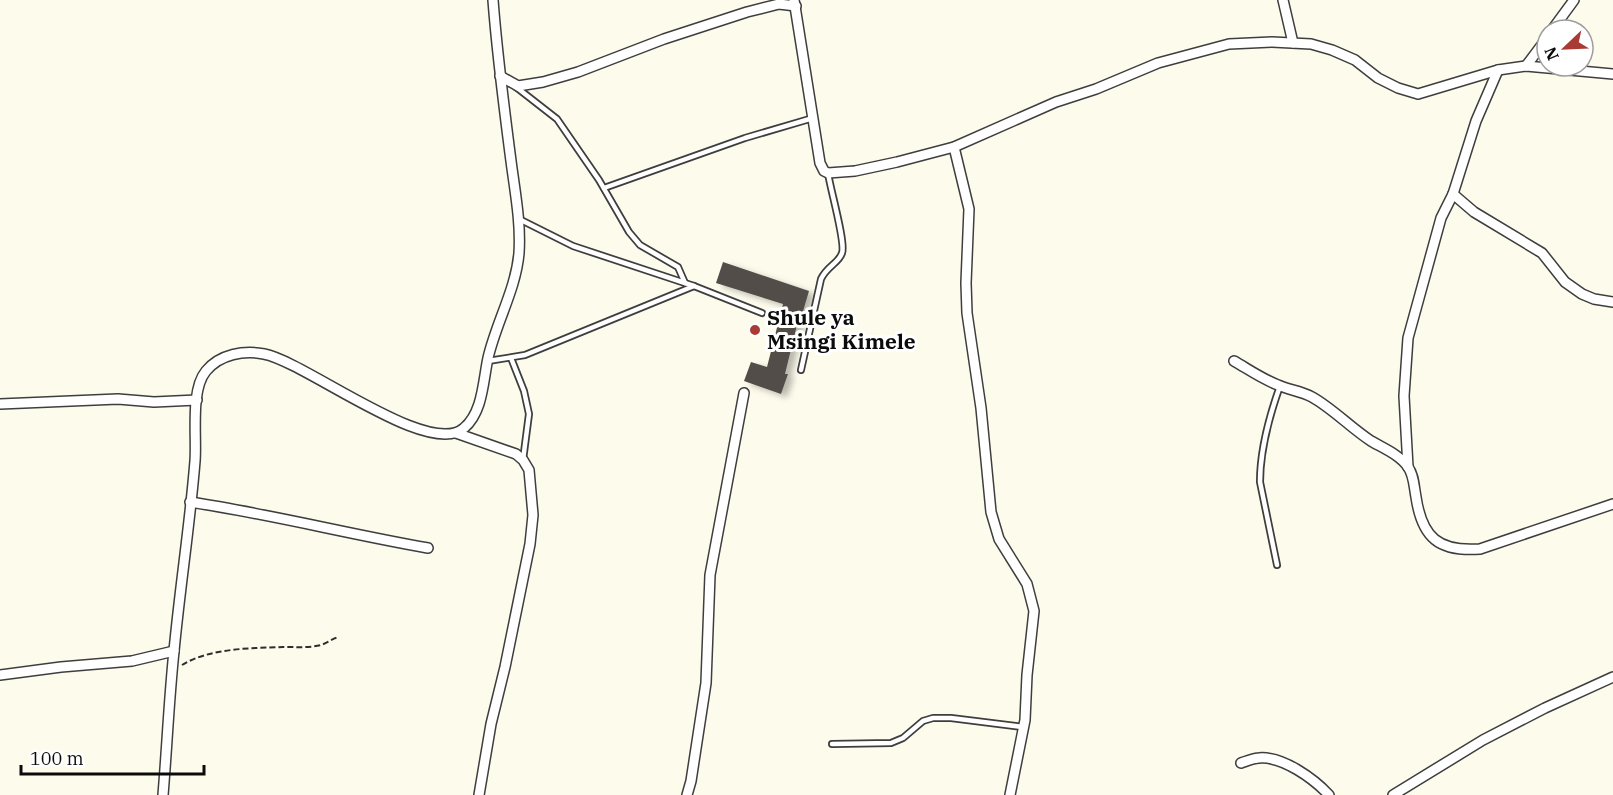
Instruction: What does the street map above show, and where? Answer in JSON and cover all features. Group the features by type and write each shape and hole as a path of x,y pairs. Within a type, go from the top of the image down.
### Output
{"street":[{"path":"456,433 465,428 471,419 484,386 488,361 519,254 519,219 500,76 493,0"},
{"path":"1283,0 1293,43"},
{"path":"1561,18 1574,0"},
{"path":"500,76 512,84 528,85 578,72 710,23 790,3 820,163 824,171 828,173 876,167 954,147 1056,102 1096,89 1158,63 1229,44 1272,42 1311,44 1355,60 1378,78 1398,88 1418,93 1432,91 1498,70 1526,66 1613,74"},
{"path":"1526,66 1535,54"},
{"path":"1408,467 1404,396 1408,338 1441,218 1453,194 1476,121 1498,70"},
{"path":"954,147 969,209 967,313 981,408 991,512 999,539 1028,584 1034,611 1023,727 1010,795"},
{"path":"1453,194 1474,212 1542,253 1565,282 1582,294 1594,299 1613,302"},
{"path":"163,795 172,671 195,460 200,380 207,369 223,357 242,353 265,354 290,364 413,427 435,434 456,433 516,454 529,470 534,514 530,544 491,724 479,795"},
{"path":"1234,361 1280,386 1296,390 1322,403 1408,467 1412,474 1420,518 1425,530 1445,547 1463,550 1480,549 1613,504"},
{"path":"687,795 706,683 710,575 744,393"},
{"path":"0,404 118,399 154,402 197,400"},
{"path":"190,502 266,514 428,548"},
{"path":"0,675 132,661 174,651"},
{"path":"1393,795 1483,740 1613,677"},
{"path":"1241,763 1260,758 1277,760 1305,774 1329,795"}],"lane":[{"path":"512,84 557,119 604,188 628,231 640,245 678,267 685,283"},
{"path":"604,188 745,138 813,118"},
{"path":"801,370 821,279 829,266 838,261 844,247 828,173"},
{"path":"519,219 573,246 694,286 762,313"},
{"path":"488,361 525,355 694,286"},
{"path":"511,358 524,391 529,414 523,460"},
{"path":"1277,565 1260,472 1265,430 1280,386"},
{"path":"832,744 891,743 903,738 923,721 933,718 1023,727"}],"path":[{"path":"172,671 190,660 206,656 242,649 310,647 338,637"}],"building":[{"path":"723,262 809,291 799,325 797,325 785,374 788,374 781,394 744,381 751,362 767,367 783,304 716,283"}],"place":[{"name":"Shule ya Msingi Kimele","path":"755,330"}]}
